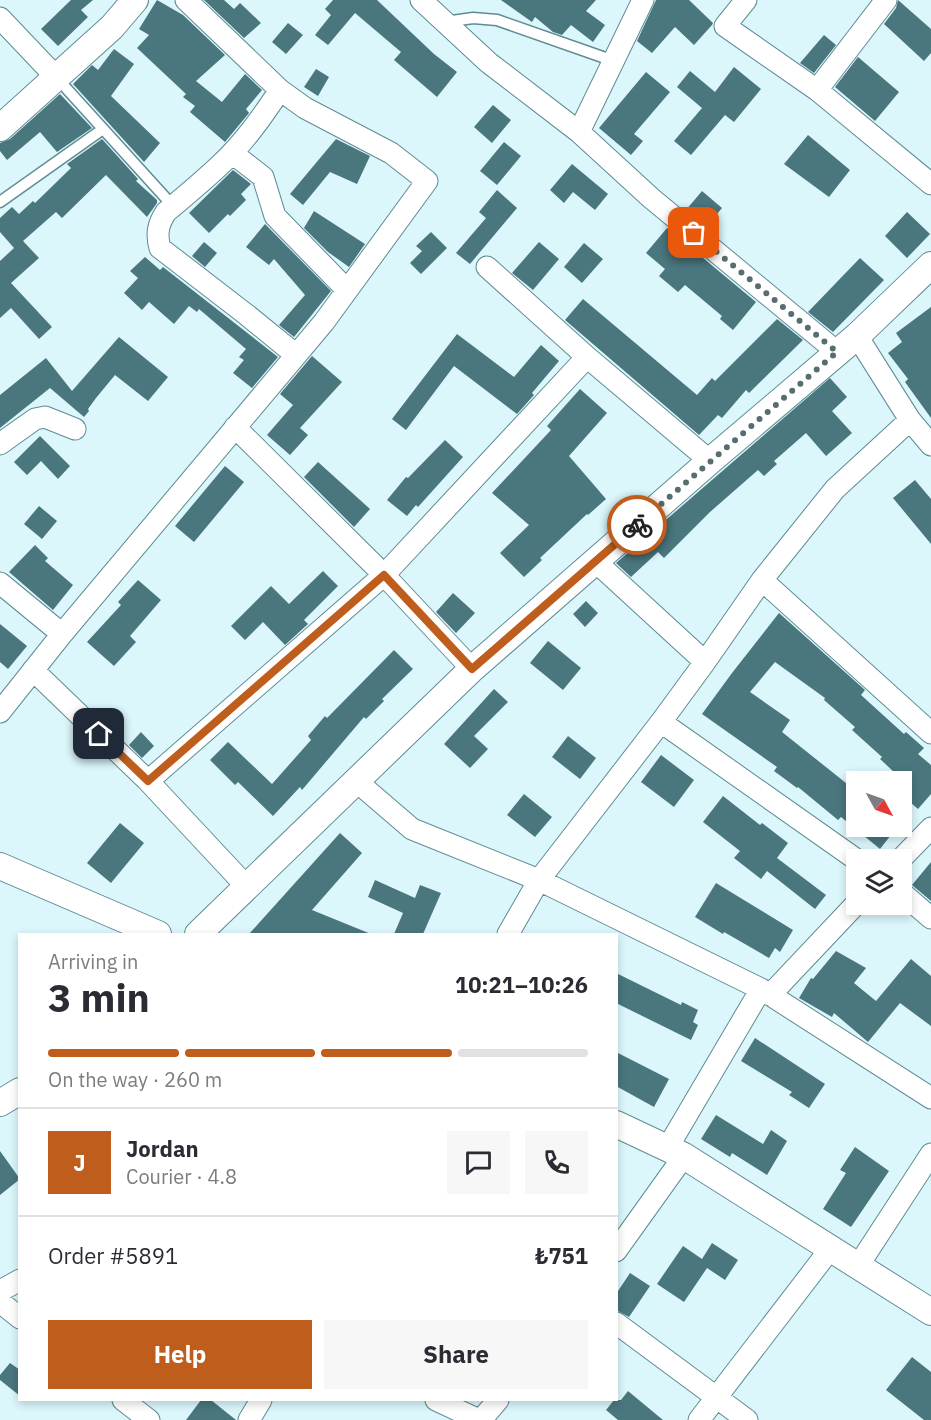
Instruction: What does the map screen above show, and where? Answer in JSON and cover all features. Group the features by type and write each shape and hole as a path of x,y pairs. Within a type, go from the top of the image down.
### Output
{"street":[{"path":"0,128 111,27 135,0"},
{"path":"0,712 62,634 296,355 427,182 391,153 305,108 280,90 186,0"},
{"path":"421,0 489,63 579,132 651,198 837,352"},
{"path":"579,132 643,0"},
{"path":"746,0 725,26 817,90 931,183"},
{"path":"817,90 886,0"},
{"path":"0,18 55,76"},
{"path":"280,90 232,153 173,206 160,220 158,228 160,248 296,355"},
{"path":"232,153 263,177 275,216 347,290"},
{"path":"199,933 472,669 857,336 931,265"},
{"path":"487,267 587,357 710,461"},
{"path":"857,336 910,420 931,445"},
{"path":"148,781 384,575 587,357"},
{"path":"0,444 36,418 45,417 75,429"},
{"path":"509,933 539,880 661,722 762,580 835,489 910,420"},
{"path":"235,427 384,575 472,669"},
{"path":"595,561 705,662"},
{"path":"762,580 931,733"},
{"path":"0,583 62,634"},
{"path":"33,670 148,781 247,887"},
{"path":"661,722 846,852"},
{"path":"355,780 412,829 539,880 765,992 931,1098"},
{"path":"911,849 931,828"},
{"path":"0,866 156,933"},
{"path":"912,902 931,918"},
{"path":"618,1248 676,1152 765,992 846,914"},
{"path":"618,1125 676,1152 931,1312"},
{"path":"858,1266 931,1154"},
{"path":"699,1420 831,1248"},
{"path":"0,1291 18,1281"},
{"path":"0,1302 18,1316"},
{"path":"618,1324 747,1420"},
{"path":"124,1401 148,1420"},
{"path":"249,1420 260,1401"},
{"path":"438,1401 480,1420 497,1401"}],"lane":[{"path":"445,22 473,18 497,20 614,61"},
{"path":"55,76 173,206"},
{"path":"0,202 103,129"}],"building":[{"path":"71,0 93,0 81,10 88,17 58,46 41,29"},
{"path":"157,0 183,15 225,55 196,81 222,102 245,74 262,90 246,109 249,113 225,142 190,112 195,106 183,97 186,94 137,48 149,35 139,29"},
{"path":"204,0 224,0 234,9 240,3 261,23 244,38"},
{"path":"333,0 377,0 434,54 457,72 437,97 394,60 401,52 355,13 328,45 315,35 331,15 325,9"},
{"path":"501,0 596,0 586,11 605,25 593,42 571,25 562,35 553,32 535,17 532,22"},
{"path":"656,0 689,0 713,23 694,45 675,27 652,53 637,41"},
{"path":"898,0 931,29 931,53 924,61 884,24 896,8"},
{"path":"288,23 303,35 286,54 272,42"},
{"path":"824,35 836,45 814,73 800,63"},
{"path":"114,49 134,64 111,96 160,143 144,162 73,84 92,65 98,70"},
{"path":"858,57 899,92 875,121 835,87"},
{"path":"734,67 761,89 734,122 725,115 691,155 674,141 702,108 677,87 690,71 715,92"},
{"path":"316,69 329,77 318,96 304,87"},
{"path":"646,72 670,92 634,134 643,141 631,155 599,128"},
{"path":"60,94 92,128 57,152 40,132 7,160 0,151 0,143 10,139"},
{"path":"493,105 511,120 492,143 474,127"},
{"path":"808,135 850,170 829,197 784,164"},
{"path":"102,139 138,179 136,181 157,200 157,203 147,217 106,175 62,218 56,212 23,241 39,258 11,283 52,327 39,339 11,308 0,318 0,261 14,248 0,232 0,218 12,207 19,214 33,201 35,203 71,168 67,164"},
{"path":"336,139 370,156 357,184 330,172 303,205 290,194"},
{"path":"504,142 521,156 497,185 480,171"},
{"path":"572,164 608,194 595,210 573,192 564,203 550,190"},
{"path":"233,170 251,184 241,194 246,200 209,233 189,213"},
{"path":"497,190 517,208 470,264 456,253 486,218 479,212"},
{"path":"702,191 722,208 706,227 686,210"},
{"path":"314,211 365,244 349,267 328,252 304,228"},
{"path":"907,212 930,234 907,258 885,236"},
{"path":"265,224 331,291 294,337 279,325 305,295 274,259 269,265 246,247"},
{"path":"667,228 756,302 733,330 720,319 722,316 685,285 678,292 659,276 665,269 646,253"},
{"path":"431,232 447,248 421,274 410,263 422,251 416,246"},
{"path":"204,242 217,253 205,267 192,256"},
{"path":"539,242 559,259 533,290 512,273"},
{"path":"584,243 603,259 582,283 564,267"},
{"path":"145,257 160,270 163,267 278,357 252,388 233,373 244,360 239,357 246,349 199,309 197,312 189,306 174,324 149,302 142,310 124,293 138,278 130,271"},
{"path":"860,258 884,280 833,332 808,312"},
{"path":"583,299 697,395 712,378 715,381 777,319 803,340 749,393 746,390 722,418 718,415 699,435 565,320"},
{"path":"931,307 931,418 905,382 908,379 888,353 902,342 896,333"},
{"path":"457,334 514,377 541,345 559,361 517,414 454,366 406,430 392,419"},
{"path":"119,337 168,377 148,401 115,375 84,417 50,388 0,428 0,395 46,358 72,391"},
{"path":"312,356 342,382 300,428 308,435 290,455 267,435 293,405 280,394"},
{"path":"830,378 847,397 832,411 852,433 826,456 806,433 774,461 777,464 764,476 758,470 710,512 664,558 658,552 631,577 616,563"},
{"path":"580,389 607,413 569,456 606,499 540,558 542,560 524,577 500,553 529,525 492,493 551,430 547,426"},
{"path":"40,436 70,466 58,479 41,461 27,475 14,462"},
{"path":"445,440 463,457 407,516 387,500 406,477 408,478"},
{"path":"318,462 370,509 354,527 304,477"},
{"path":"225,466 244,482 194,542 175,526"},
{"path":"915,480 931,499 931,544 893,498"},
{"path":"39,506 57,521 42,539 24,524"},
{"path":"35,545 48,558 45,561 73,585 53,610 9,572"},
{"path":"323,571 338,586 304,620 308,624 285,645 263,622 245,640 231,626 271,586 289,604"},
{"path":"138,580 161,600 130,636 136,642 114,666 87,642 121,605 118,602"},
{"path":"453,593 475,613 456,633 436,612"},
{"path":"586,601 598,613 585,627 573,614"},
{"path":"779,613 865,690 861,695 904,734 906,732 924,748 918,754 931,765 931,794 918,809 912,804 912,771 893,771 880,759 882,757 852,730 855,727 824,700 825,698 775,662 750,692 790,720 782,732 846,783 846,821 841,817 838,820 798,787 774,771 777,767 702,714"},
{"path":"0,624 27,646 8,669 0,662"},
{"path":"548,641 581,668 563,690 530,663"},
{"path":"394,650 413,669 382,699 384,701 366,719 364,717 302,790 300,787 273,816 238,782 235,785 210,760 228,742 272,784 311,740 308,736 325,716 327,718"},
{"path":"494,689 508,702 474,736 488,749 470,768 444,744"},
{"path":"141,732 154,746 142,758 129,745"},
{"path":"568,736 596,758 580,779 552,757"},
{"path":"661,755 694,780 674,807 641,782"},
{"path":"524,794 552,817 535,837 507,815"},
{"path":"723,796 760,825 762,823 788,843 777,858 826,895 815,909 767,871 761,879 734,858 740,851 703,822"},
{"path":"120,823 144,843 111,883 87,863"},
{"path":"340,833 362,853 312,910 369,933 250,933"},
{"path":"865,837 889,837 880,849"},
{"path":"931,862 931,901 912,885"},
{"path":"375,880 415,898 420,885 441,893 423,933 394,933 403,913 368,897"},
{"path":"716,883 793,930 780,952 775,948 769,958 695,917"},
{"path":"836,951 866,968 854,983 876,1001 911,959 931,976 931,1026 900,1003 868,1042 834,1013 832,1017 799,998 811,978 813,979"},
{"path":"618,974 681,1005 682,1002 698,1010 693,1022 698,1025 691,1040 618,1004"},
{"path":"755,1038 825,1084 809,1108 789,1095 792,1092 741,1061"},
{"path":"618,1053 669,1079 654,1107 618,1087"},
{"path":"716,1115 763,1144 771,1130 787,1141 767,1175 732,1153 730,1157 701,1139"},
{"path":"855,1147 889,1171 851,1227 823,1209 846,1173 840,1170"},
{"path":"0,1151 18,1176 18,1181 0,1195"},
{"path":"712,1243 738,1260 725,1280 707,1268 684,1302 657,1284 683,1246 702,1259"},
{"path":"630,1273 650,1286 629,1317 618,1311 618,1291"},
{"path":"912,1357 931,1372 931,1420 924,1420 886,1390"},
{"path":"10,1363 18,1369 18,1394 0,1380 0,1375"},
{"path":"628,1391 663,1420 618,1420 606,1410 613,1401 621,1400"},
{"path":"200,1401 212,1401 236,1420 186,1420"}],"way so far":[{"path":"637,525 837,352 694,233"}],"route":[{"path":"99,734 148,781 384,575 472,669 637,525"}]}
